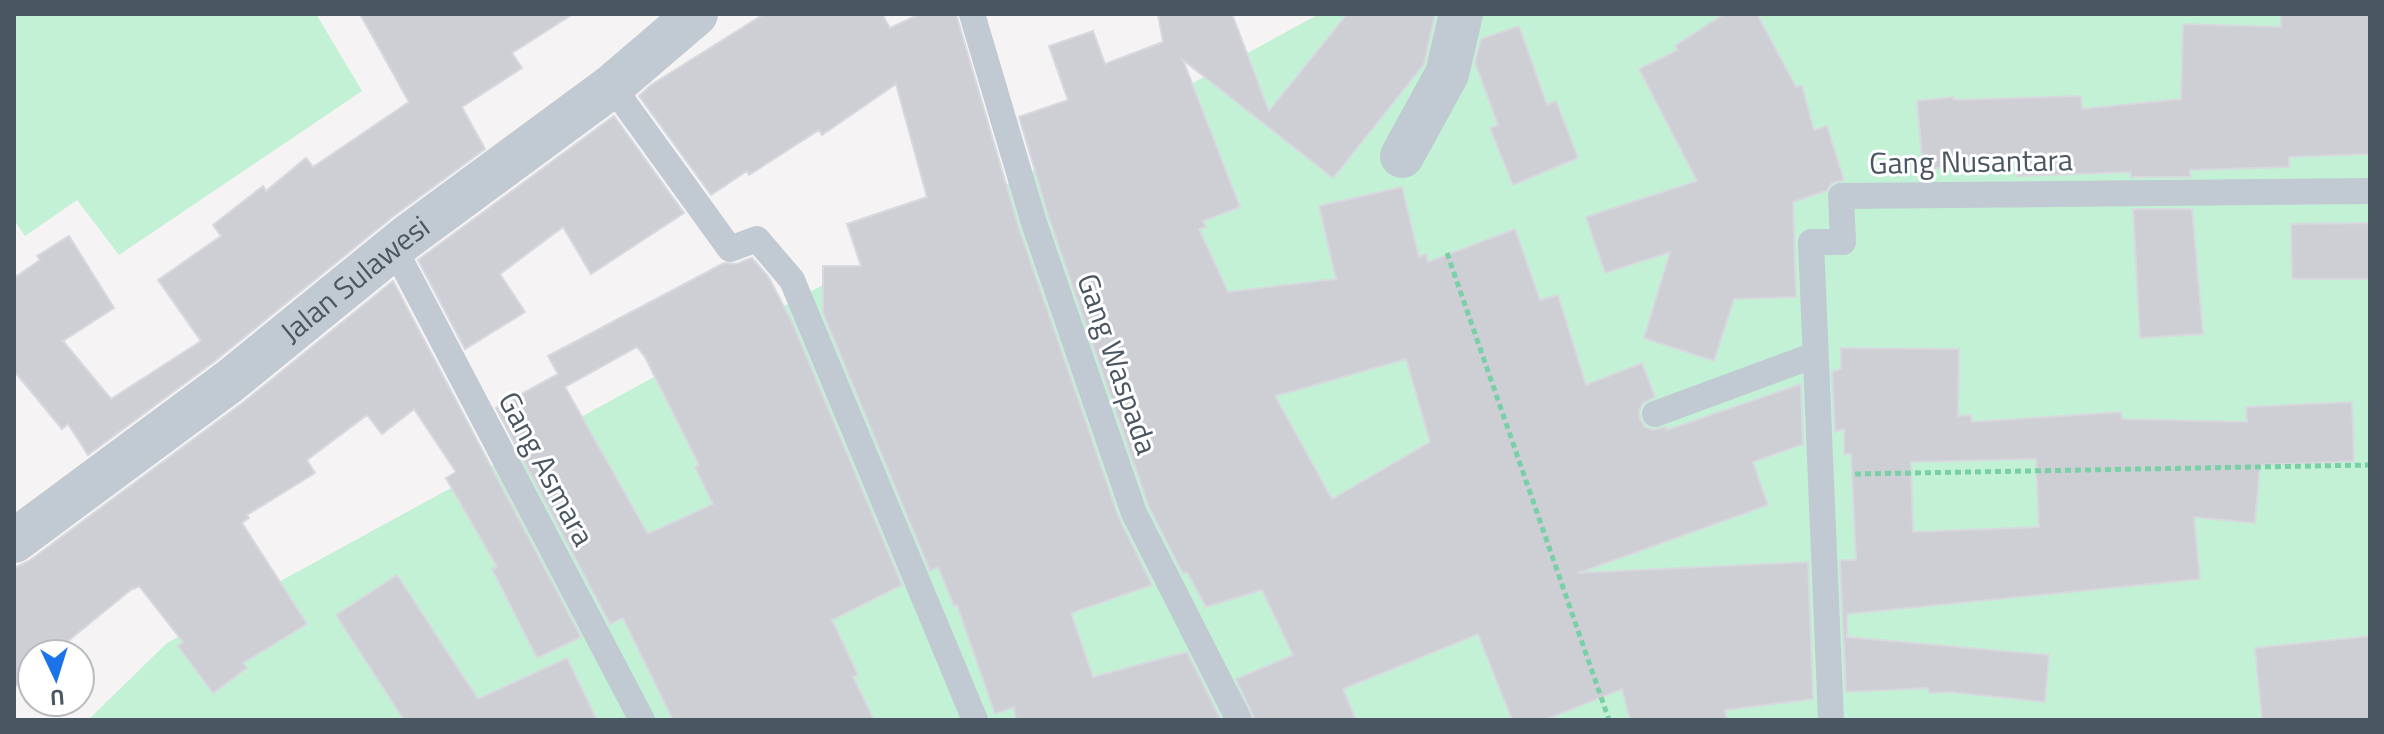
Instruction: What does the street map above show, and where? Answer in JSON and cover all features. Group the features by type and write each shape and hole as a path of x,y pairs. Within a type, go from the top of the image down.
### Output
{"street":[{"name":"Jalan Sulawesi","path":"14,541 230,381 394,248 612,86 696,14"},
{"path":"1402,156 1447,74 1461,14"}],"lane":[{"name":"Gang Waspada","path":"972,14 1034,223 1134,513 1239,720"},
{"path":"612,86 730,249 757,239 792,280 975,720"},
{"name":"Gang Nusantara","path":"1831,720 1811,242 1843,242 1841,196 2370,191"},
{"name":"Gang Asmara","path":"394,248 642,720"},
{"path":"1655,414 1815,355"}],"path":[{"path":"1447,253 1609,720"},
{"path":"1821,475 2370,465"}],"green space":[{"path":"14,14 316,14 362,91 119,255 77,200 25,236 14,220"},
{"path":"1319,14 2370,14 2370,720 88,720 96,718 96,712 167,643"}],"building":[{"path":"360,14 573,14 512,53 522,68 462,107 485,149 391,218 215,361 88,455 68,424 62,429 14,371 14,278 40,260 37,256 69,236 114,308 63,341 111,399 201,341 158,280 221,236 213,225 263,186 266,191 306,158 313,167 409,102"},
{"path":"764,14 882,14 890,28 920,14 956,14 1019,228 1119,518 1152,585 1071,613 1093,677 1187,652 1221,720 1016,720 1014,707 995,714 957,605 954,606 938,567 930,571 823,313 823,266 861,266 847,224 927,197 896,84 822,135 819,130 749,175 747,171 711,195 639,96 651,85"},
{"path":"1158,14 1232,14 1269,111 1347,14 1435,14 1424,64 1333,178 1183,60 1240,207 1203,221 1206,227 1199,229 1228,292 1336,279 1319,206 1402,187 1419,257 1426,254 1428,262 1515,229 1540,300 1558,295 1586,385 1642,363 1655,397 1643,403 1639,411 1645,427 1653,430 1666,427 1667,430 1801,384 1803,444 1753,462 1768,505 1578,573 1808,562 1813,699 1725,710 1727,720 1630,720 1622,689 1545,720 1512,720 1478,634 1343,689 1356,720 1255,720 1236,679 1293,655 1262,590 1206,607 1187,572 1183,574 1149,507 1049,218 1019,117 1068,100 1049,46 1093,31 1105,64 1163,42","holes":["1406,359 1430,442 1332,499 1275,396"]},
{"path":"1724,14 1757,14 1796,87 1802,86 1814,130 1827,126 1844,180 1832,183 1826,191 1793,202 1796,297 1734,299 1714,361 1644,338 1670,252 1605,273 1586,217 1697,181 1639,69 1678,50 1675,46"},
{"path":"2281,14 2370,14 2370,154 2289,157 2289,167 2190,170 2190,177 2131,177 2131,172 2017,176 2017,161 1923,169 1917,101 1954,97 1954,100 2081,96 2082,109 2181,99 2183,24 2281,27"},
{"path":"1519,26 1547,105 1556,101 1578,158 1513,185 1490,128 1498,125 1475,62 1481,39"},
{"path":"614,116 684,213 591,274 563,227 500,274 525,312 465,349 418,260"},
{"path":"2133,209 2192,209 2203,334 2140,338"},
{"path":"2370,223 2370,279 2292,279 2291,224"},
{"path":"752,258 768,276 792,322 902,585 832,620 858,675 853,677 874,720 673,720 623,618 610,624 496,408 558,374 548,356 724,263 736,264","holes":["637,347 645,357 699,465 695,467 713,504 648,534 565,387"]},
{"path":"393,281 581,637 537,658 492,569 497,567 446,478 456,472 414,409 382,434 367,415 307,460 315,473 247,515 249,518 242,523 307,624 243,663 247,668 213,693 178,646 183,642 139,586 72,638 16,638 14,688 14,568 29,561 245,401"},
{"path":"1841,348 1959,349 1958,416 1971,415 1972,422 2121,412 2122,419 2247,422 2246,407 2352,402 2354,461 2260,465 2255,523 2194,517 2200,579 1847,614 1847,637 2049,655 2045,702 1950,692 1929,693 1928,688 1846,692 1840,560 1856,560 1851,454 1844,454 1844,429 1835,432 1832,372 1841,369","holes":["2036,459 2039,527 1913,532 1911,462"]},
{"path":"397,575 478,699 567,658 597,720 404,720 336,615"},
{"path":"2370,636 2370,720 2262,720 2255,648"}]}
